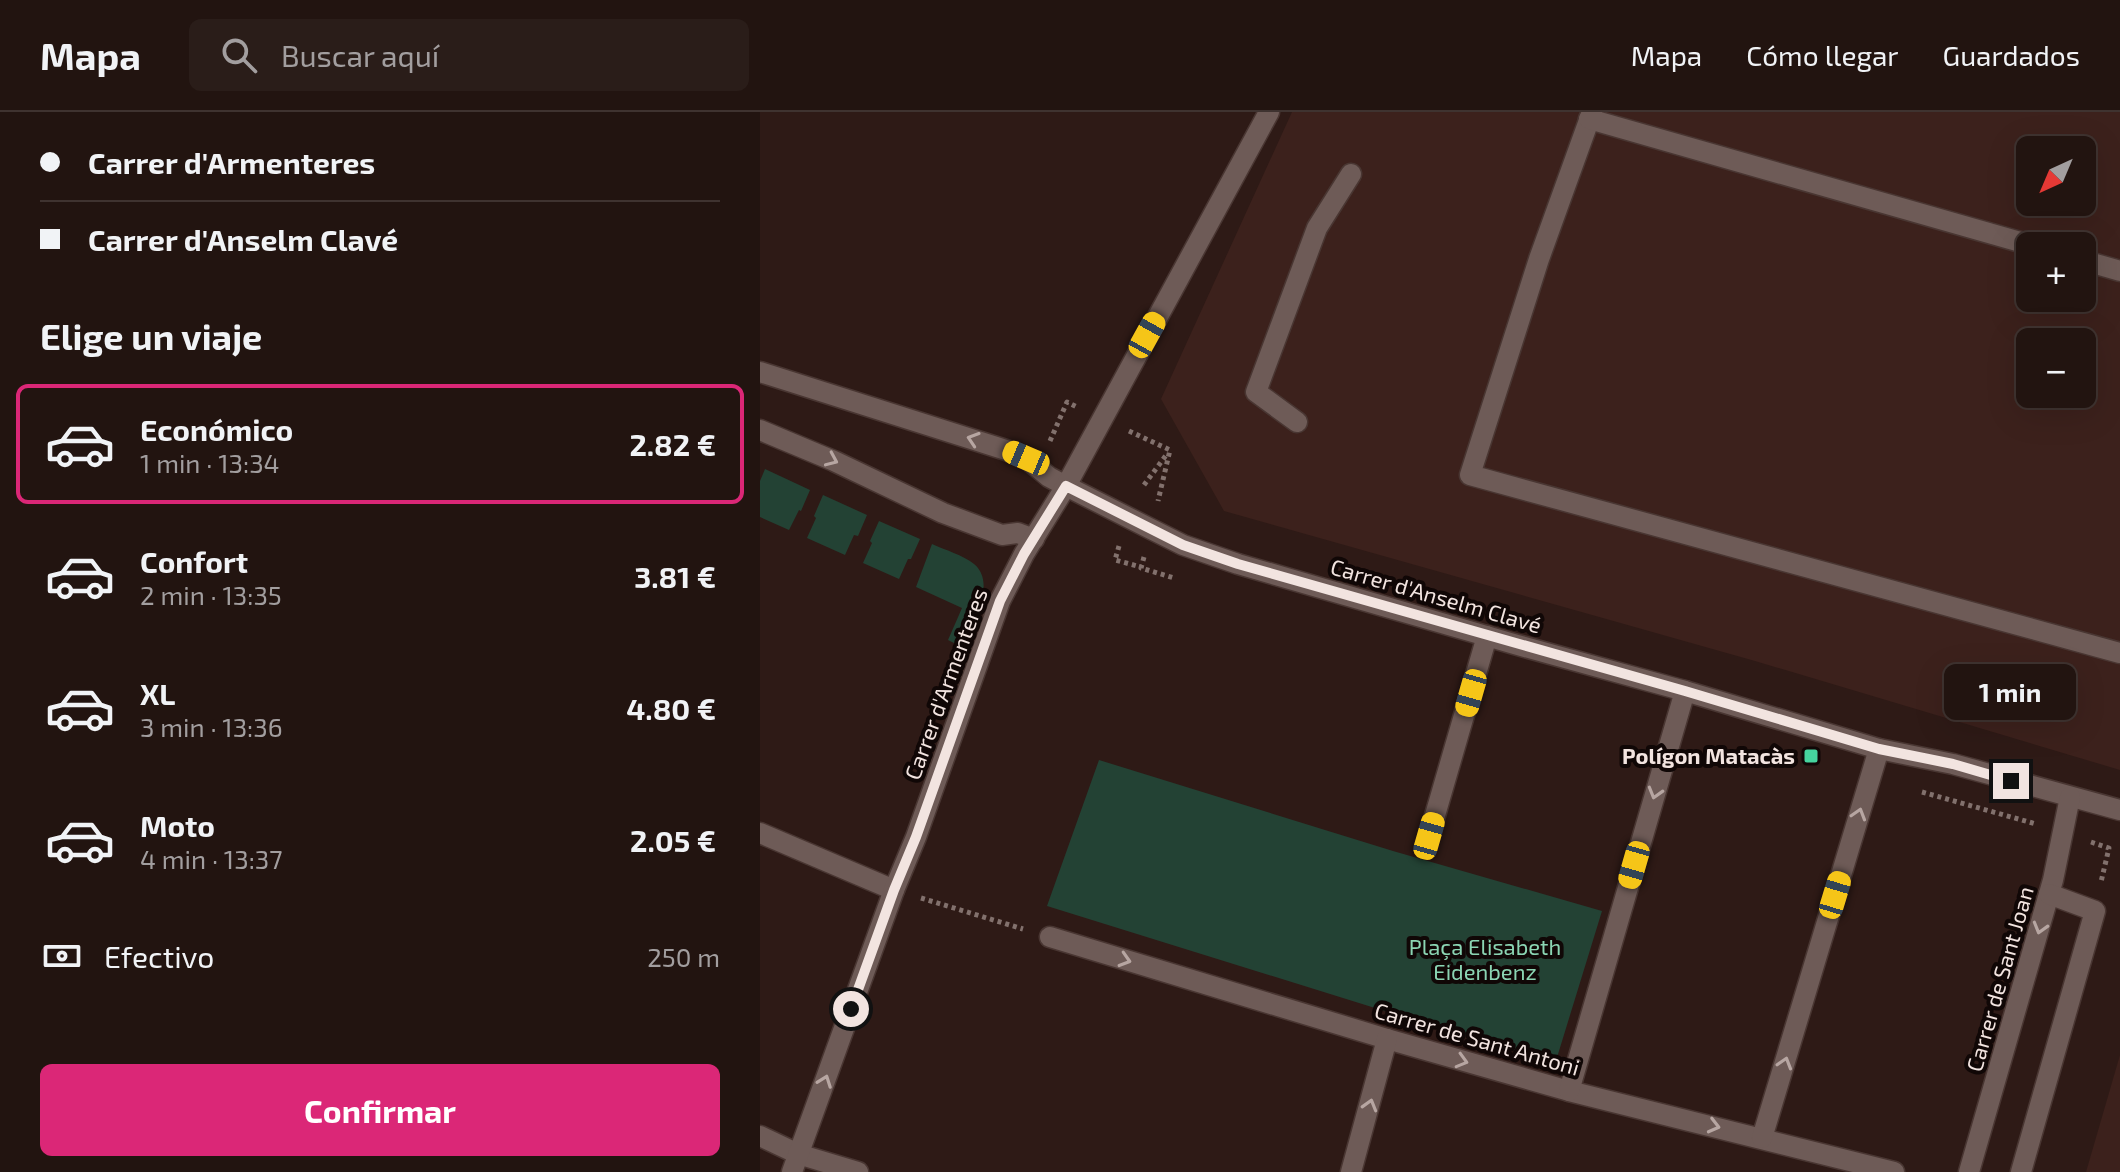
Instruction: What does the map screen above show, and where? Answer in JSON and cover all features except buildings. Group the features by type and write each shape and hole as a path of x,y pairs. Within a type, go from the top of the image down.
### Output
{"street":[{"name":"Carrer d'Armenteres","path":"795,1163 1000,601 1269,112"},
{"path":"2016,241 1591,116 1541,253 1470,475 2120,653"},
{"path":"1297,422 1256,392 1317,228 1351,174"},
{"path":"2096,264 2120,271"},
{"name":"Carrer d'Anselm Clavé","path":"760,372 1026,458 1049,477 1204,553 1879,749 1953,764 2120,810"},
{"path":"760,430 943,513 1002,535 1018,533 1034,539"},
{"path":"1429,836 1487,636"},
{"path":"1569,1091 1685,691"},
{"path":"1762,1138 1879,749"},
{"name":"Carrer de Sant Joan","path":"1969,1172 2049,894 2070,797"},
{"path":"760,833 894,890"},
{"path":"2021,1172 2095,911 2049,894"},
{"name":"Carrer de Sant Antoni","path":"1050,937 1569,1091 1894,1172"},
{"path":"1351,1172 1387,1039"},
{"path":"760,1136 795,1163 858,1172"}],"path":[{"path":"1048,446 1067,402 1080,408"},
{"path":"1120,427 1170,450"},
{"path":"1144,485 1170,450"},
{"path":"1160,494 1170,450"},
{"path":"1119,546 1115,560 1172,577"},
{"path":"1141,567 1144,555"},
{"path":"1933,795 2043,827"},
{"path":"2080,838 2109,848 2099,888"},
{"path":"894,890 1050,937"}],"shaded area":[{"path":"1292,112 2120,112 2120,770 1755,661 1224,511 1161,399"},
{"path":"2120,1055 2120,1172 2086,1172"}],"green space":[{"path":"765,469 810,490 789,530 760,517 760,481"},
{"path":"823,495 867,515 845,555 807,538"},
{"path":"879,521 920,539 899,579 863,563"},
{"path":"932,544 965,558 981,572 981,604 964,648 948,640 962,608 916,587"},
{"name":"Plaça Elisabeth Eidenbenz","path":"1099,760 1393,851 1602,911 1555,1064 1047,906"}],"place":[{"name":"Polígon Matacàs","path":"1811,756"}],"route":[{"path":"851,1009 1000,601 1024,554 1066,486 1183,545 1238,564 1879,749 1953,764 2011,781"}]}
